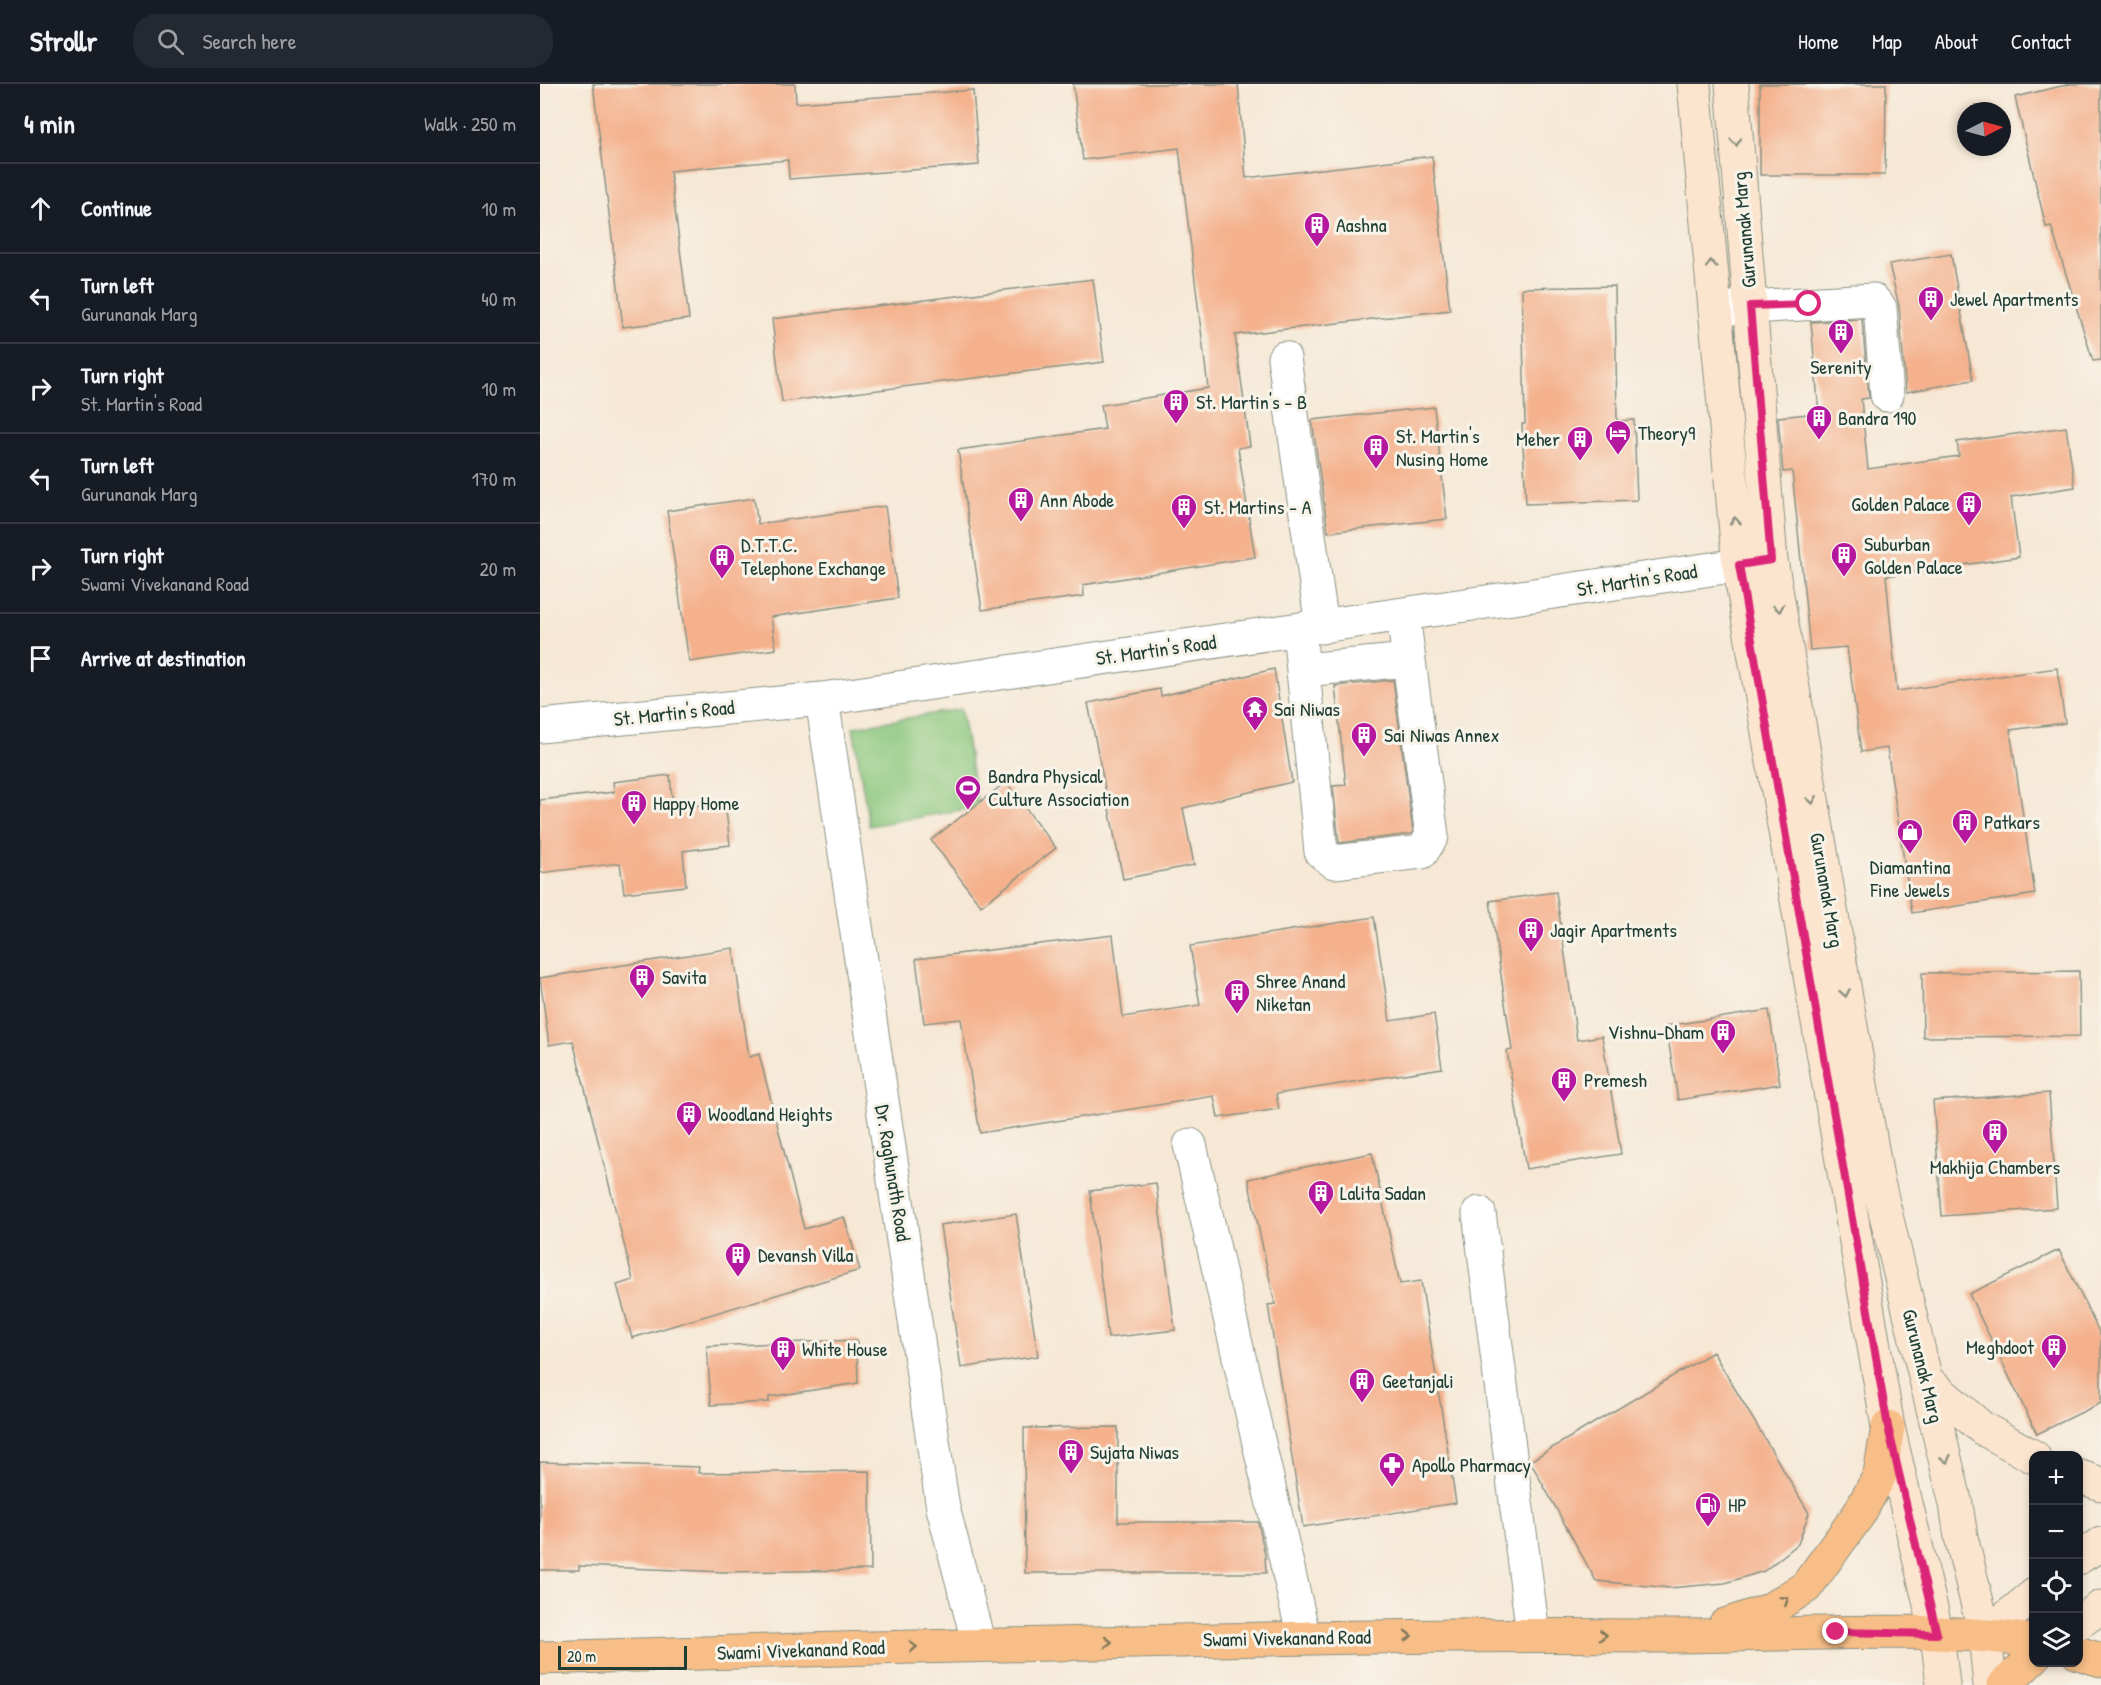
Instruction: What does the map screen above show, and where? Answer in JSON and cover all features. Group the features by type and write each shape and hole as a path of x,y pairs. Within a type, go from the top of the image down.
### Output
{"main road":[{"name":"Gurunanak Marg","path":"1694,84 1715,309 1888,1427 1937,1634 1943,1685"},
{"name":"Gurunanak Marg","path":"1732,84 1750,306 1755,563 1876,1178 1928,1381 1985,1635 1990,1685"},
{"path":"1928,1381 1982,1428 2029,1454"},
{"path":"1692,1636 1769,1610 1806,1587 1854,1522 1880,1475 1888,1427"},
{"path":"2083,1478 2101,1485"},
{"path":"2083,1555 2101,1544"},
{"path":"1985,1635 2029,1599"},
{"path":"2083,1620 2101,1607"},
{"name":"Swami Vivekanand Road","path":"540,1658 979,1645 1533,1634 1692,1636 1836,1632 1985,1635 2029,1640"},
{"path":"2083,1654 2101,1660"},
{"path":"2004,1685 2029,1662"}],"street":[{"path":"1715,309 1873,300 1880,308 1887,395"},
{"path":"1284,358 1310,628 1305,670 1321,852 1334,862 1422,852 1432,836 1407,660 1403,615"},
{"name":"St. Martin's Road","path":"540,726 822,699 1755,563"},
{"path":"1305,670 1407,660"},
{"name":"Dr. Raghunath Road","path":"822,699 943,1508 979,1645"},
{"path":"1190,1144 1304,1638"},
{"path":"1479,1214 1533,1634"}],"green space":[{"path":"961,709 978,807 869,826 853,727"}],"building":[{"path":"593,84 795,84 796,103 973,90 979,165 789,179 788,160 670,171 689,319 623,327"},
{"path":"1073,84 1238,84 1246,178 1432,156 1450,310 1235,335 1250,446 1238,448 1255,557 1083,585 1084,596 982,610 958,450 1105,429 1101,405 1208,388 1179,148 1083,160"},
{"path":"1760,84 1886,84 1885,175 1760,175"},
{"path":"2070,84 2101,84 2101,360 2093,361 2051,226 2046,227 2015,97"},
{"name":"Jewel Apartments","path":"1951,254 1973,380 1906,392 1899,306 1889,264"},
{"path":"1093,279 1104,362 782,402 772,319"},
{"path":"1615,286 1617,421 1634,420 1637,500 1526,504 1522,424 1525,424 1522,288"},
{"path":"1862,319 1869,398 1861,399 1868,469 1959,456 1957,442 2066,427 2075,487 2011,497 2019,557 1886,576 1897,691 2057,668 2065,723 2010,730 2035,894 1912,913 1887,748 1861,752 1847,647 1810,650 1792,471 1783,472 1778,417 1819,413 1811,322"},
{"name":"St. Martin's Nusing Home","path":"1434,407 1447,519 1328,532 1312,420"},
{"path":"754,498 758,524 885,506 898,598 771,617 776,649 689,662 667,511"},
{"path":"1274,669 1292,782 1183,808 1194,865 1123,879 1088,703 1160,689 1161,696"},
{"name":"Sai Niwas Annex","path":"1393,680 1413,832 1339,843 1333,786 1346,785 1335,686"},
{"name":"Happy Home","path":"670,775 673,808 725,802 730,845 683,851 686,886 624,893 620,863 540,873 540,800 614,792 613,782"},
{"path":"1006,782 1056,848 981,906 931,840"},
{"path":"1556,892 1577,1040 1602,1036 1621,1154 1526,1169 1507,1051 1512,1050 1490,901"},
{"path":"1374,917 1390,1021 1434,1014 1442,1068 1276,1094 1279,1109 1218,1118 1214,1096 980,1133 961,1019 924,1023 916,959 1113,935 1123,1017 1200,1005 1190,946"},
{"path":"733,948 749,1057 759,1054 804,1229 844,1217 860,1270 632,1338 617,1285 633,1280 573,1041 549,1045 540,978"},
{"path":"2079,971 2080,1036 1923,1037 1922,973"},
{"name":"Vishnu-Dham","path":"1769,1010 1780,1084 1678,1100 1666,1026"},
{"name":"Makhija Chambers","path":"2049,1093 2057,1208 1942,1216 1933,1101"},
{"name":"Geetanjali","path":"1372,1153 1400,1284 1421,1281 1456,1503 1303,1527 1268,1305 1275,1304 1248,1179"},
{"path":"1156,1183 1175,1330 1108,1338 1090,1191"},
{"path":"1016,1214 1038,1356 961,1368 940,1225"},
{"name":"Meghdoot","path":"2059,1250 2101,1336 2101,1403 2037,1434 1969,1294"},
{"name":"White House","path":"857,1340 858,1383 769,1397 769,1402 711,1405 707,1346"},
{"path":"1713,1352 1809,1513 1798,1544 1764,1571 1725,1583 1670,1588 1596,1581 1530,1461"},
{"name":"Sujata Niwas","path":"1118,1427 1118,1522 1258,1522 1265,1555 1266,1573 1025,1573 1024,1428"},
{"path":"540,1462 699,1467 698,1473 870,1471 871,1570 725,1572 579,1566 579,1570 540,1570"}],"place":[{"name":"Aashna","path":"1317,248"},
{"name":"Jewel Apartments","path":"1931,322"},
{"name":"Serenity","path":"1841,355"},
{"name":"St. Martin's - B","path":"1176,425"},
{"name":"Bandra 190","path":"1819,441"},
{"name":"Theory9","path":"1618,456"},
{"name":"Meher","path":"1580,462"},
{"name":"St. Martin's Nusing Home","path":"1376,470"},
{"name":"Ann Abode","path":"1021,523"},
{"name":"Golden Palace","path":"1969,527"},
{"name":"St. Martins - A","path":"1184,530"},
{"name":"Suburban Golden Palace","path":"1844,578"},
{"name":"D.T.T.C. Telephone Exchange","path":"722,580"},
{"name":"Sai Niwas","path":"1255,732"},
{"name":"Sai Niwas Annex","path":"1364,758"},
{"name":"Bandra Physical Culture Association","path":"968,811"},
{"name":"Happy Home","path":"634,826"},
{"name":"Patkars","path":"1965,845"},
{"name":"Diamantina Fine Jewels","path":"1910,855"},
{"name":"Jagir Apartments","path":"1531,953"},
{"name":"Savita","path":"642,1000"},
{"name":"Shree Anand Niketan","path":"1237,1015"},
{"name":"Vishnu-Dham","path":"1723,1055"},
{"name":"Premesh","path":"1564,1103"},
{"name":"Woodland Heights","path":"689,1137"},
{"name":"Makhija Chambers","path":"1995,1155"},
{"name":"Lalita Sadan","path":"1321,1216"},
{"name":"Devansh Villa","path":"738,1278"},
{"name":"Meghdoot","path":"2054,1370"},
{"name":"White House","path":"783,1372"},
{"name":"Geetanjali","path":"1362,1404"},
{"name":"Sujata Niwas","path":"1071,1475"},
{"name":"Apollo Pharmacy","path":"1392,1488"},
{"name":"HP","path":"1708,1528"}],"route":[{"path":"1809,304 1750,306 1771,560 1739,565 1888,1427 1937,1634 1836,1632"}]}
